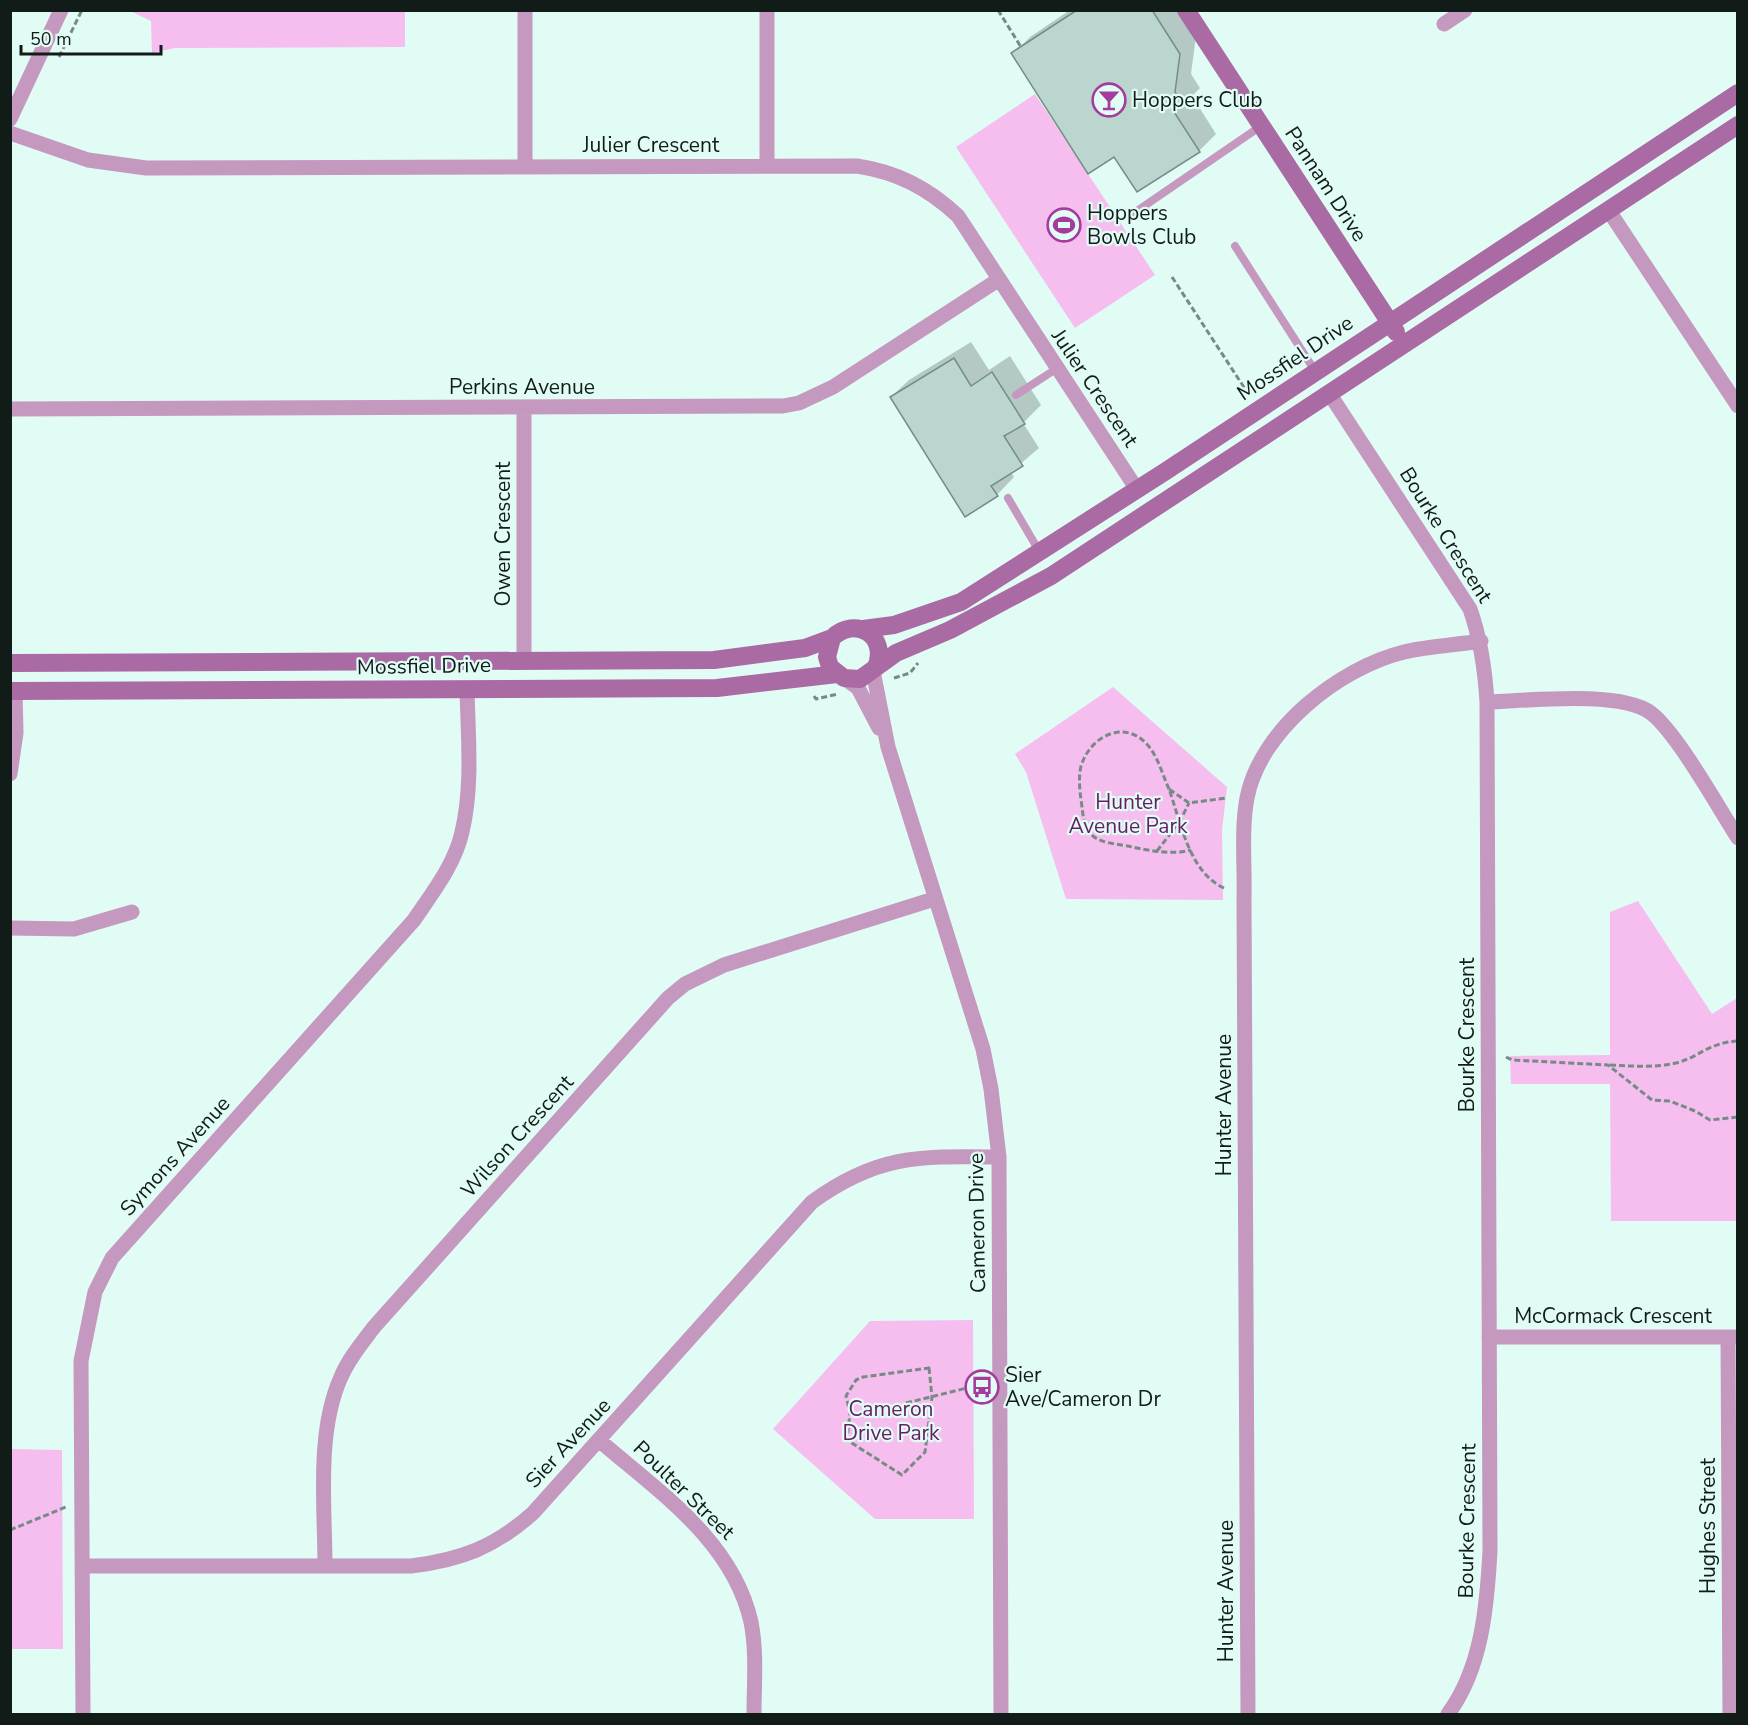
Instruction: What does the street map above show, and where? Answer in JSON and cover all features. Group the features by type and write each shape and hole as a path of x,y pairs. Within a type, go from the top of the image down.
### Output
{"street":[{"path":"10,119 61,10"},
{"path":"525,10 525,166"},
{"path":"767,10 767,165"},
{"name":"Pannam Drive","path":"1186,10 1403,344"},
{"path":"1444,24 1465,10"},
{"name":"Mossfiel Drive","path":"863,629 894,625 961,602 1136,488 1166,471 1389,322 1595,190 1737,93"},
{"path":"875,669 880,658 877,640 863,629 846,628 832,638 827,657 840,682 860,680 875,669 896,653 950,630 1051,576 1149,509 1737,125"},
{"name":"Julier Crescent","path":"10,133 88,160 146,168 767,165 856,166 900,176 942,201 958,216 1136,488"},
{"path":"1595,190 1737,406"},
{"name":"Perkins Avenue","path":"10,409 760,407 799,403 833,387 998,280"},
{"path":"1315,371 1329,393"},
{"name":"Bourke Crescent","path":"1329,393 1456,584 1470,609 1481,641 1487,702 1490,1551 1487,1609 1471,1669 1456,1704 1449,1714"},
{"name":"Owen Crescent","path":"524,408 524,660"},
{"path":"1136,488 1149,509"},
{"name":"Mossfiel Drive","path":"12,663 714,660 795,650 832,638"},
{"name":"Hunter Avenue","path":"1248,1714 1244,911 1247,800 1263,753 1297,713 1318,696 1362,669 1403,652 1481,641"},
{"path":"523,688 524,660"},
{"path":"467,689 469,661"},
{"path":"10,774 16,733 12,663"},
{"name":"Cameron Drive","path":"875,669 888,747 934,900 983,1050 991,1089 999,1157 1001,1714"},
{"name":"Mossfiel Drive","path":"13,691 717,688 840,682"},
{"name":"Cameron Drive","path":"840,682 858,688 888,747"},
{"name":"Symons Avenue","path":"82,1714 81,1361 95,1292 112,1258 414,920 444,876 462,833 467,801 467,689"},
{"path":"1487,702 1608,700 1630,704 1650,713 1674,741 1737,838"},
{"name":"Wilson Crescent","path":"325,1566 325,1439 340,1378 354,1352 374,1326 668,998 686,984 724,965 934,900"},
{"path":"10,928 74,929 132,912"},
{"name":"Sier Avenue","path":"82,1566 411,1566 448,1562 512,1532 533,1513 812,1203 838,1184 892,1161 932,1156 999,1157"},
{"name":"McCormack Crescent","path":"1490,1337 1733,1337"},
{"name":"Hughes Street","path":"1730,1714 1733,1574 1733,1337"},
{"name":"Poulter Street","path":"600,1441 697,1526 724,1558 750,1621 755,1652 754,1714"}],"lane":[{"path":"1134,213 1261,126"},
{"path":"1235,246 1315,371"},
{"path":"1016,395 1056,369"},
{"path":"1008,498 1039,551"}],"path":[{"path":"998,10 1021,47"},
{"path":"1172,277 1259,409"},
{"path":"816,699 840,682"},
{"path":"1191,850 1157,851 1100,840 1091,835 1083,816 1080,789 1081,769 1087,754 1100,739 1113,732 1127,731 1141,738 1150,747 1191,850 1203,872 1224,888"},
{"path":"1168,789 1189,803 1226,798"},
{"path":"1157,851 1180,821 1189,803"},
{"path":"1488,1052 1512,1060 1648,1067 1678,1062 1714,1044 1737,1041"},
{"path":"1608,1065 1652,1100 1670,1101 1710,1120 1737,1117"},
{"path":"928,1368 932,1396 925,1452 902,1475 846,1438 850,1413 846,1396 860,1378 928,1368"},
{"path":"906,1403 975,1386"},
{"path":"10,1530 82,1502"}],"green space":[{"path":"130,11 405,11 405,47 175,48 152,53 151,21"},
{"name":"Hoppers Bowls Club","path":"1035,94 1155,275 1075,328 956,147"},
{"name":"Hunter Avenue Park","path":"1113,687 1227,787 1222,830 1223,900 1066,899 1026,772 1015,754"},
{"path":"1638,901 1712,1014 1737,998 1737,1221 1611,1221 1610,1084 1511,1084 1510,1056 1610,1055 1610,912"},
{"name":"Cameron Drive Park","path":"973,1320 974,1519 875,1519 773,1429 870,1321"},
{"path":"11,1449 62,1450 63,1649 11,1649"}],"building":[{"name":"Hoppers Club","path":"1077,10 1152,10 1180,54 1175,92 1183,106 1174,112 1200,152 1137,192 1114,157 1088,174 1011,53"},
{"path":"954,358 971,386 992,372 1025,424 1004,436 1023,466 991,486 998,496 965,517 890,397"}],"place":[{"name":"Hoppers Club","path":"1109,100"},
{"name":"Hoppers Bowls Club","path":"1064,225"},
{"name":"Sier Ave/Cameron Dr","path":"982,1387"}]}
